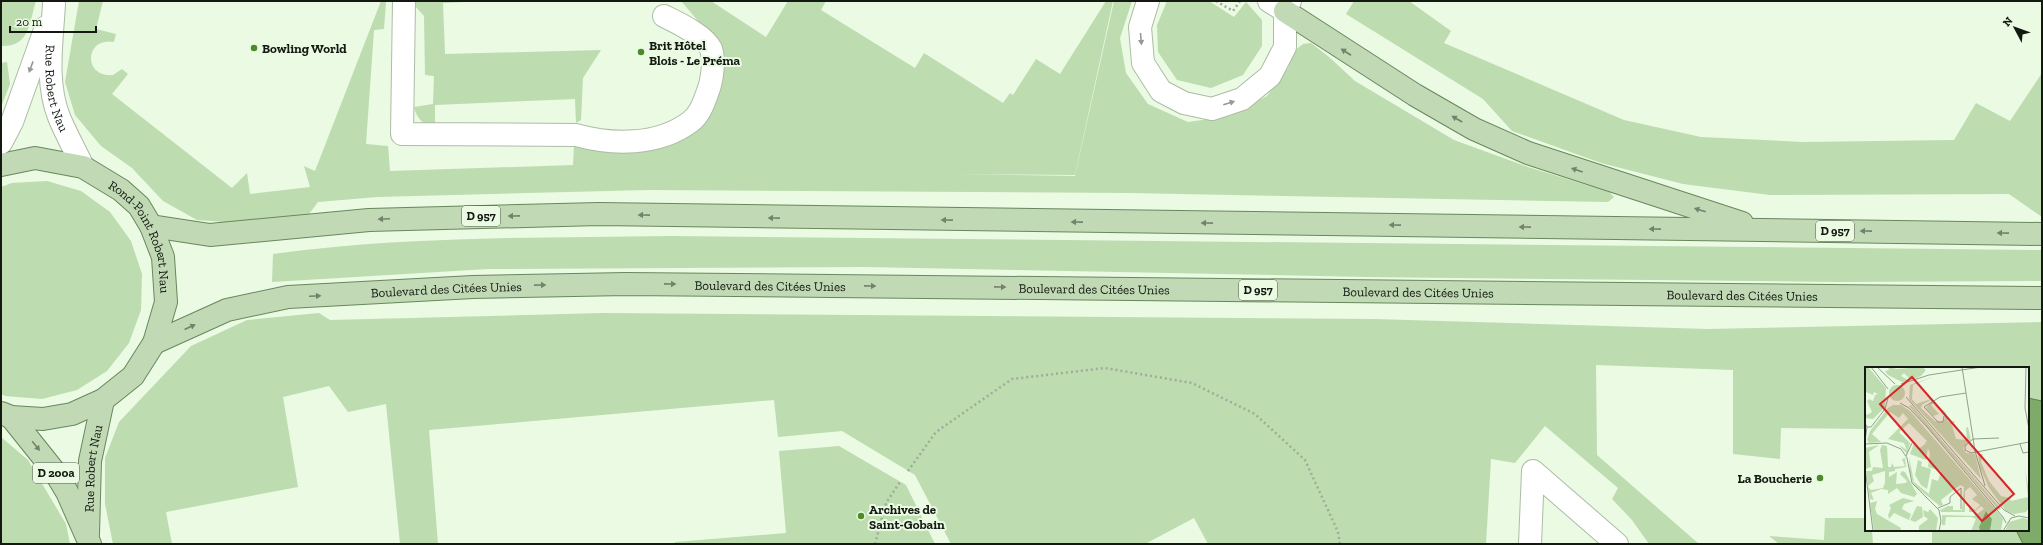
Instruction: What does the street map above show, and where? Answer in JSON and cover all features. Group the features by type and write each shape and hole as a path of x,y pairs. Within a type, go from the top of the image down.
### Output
{"main road":[{"path":"1281,4 1415,95 1481,132 1535,156 1764,230"},
{"name":"Rond-Point Robert Nau","path":"1,165 35,158 83,167 122,190 139,206 151,226 163,256 166,302 154,343 133,376 103,400 72,414 43,419 6,415"},
{"name":"D 957","path":"151,226 210,235 369,220 599,214 2042,234"},
{"name":"Boulevard des Citées Unies","path":"154,343 227,310 288,297 473,287 626,284 2042,298"},
{"name":"Rue Robert Nau","path":"89,541 90,461 103,400"},
{"name":"Rue Robert Nau","path":"6,415 55,472 89,541"}],"street":[{"path":"404,1 402,134 576,134 593,139 625,142 646,140 672,132 691,122 703,106 713,79 711,49 696,34 664,16"},
{"path":"1148,1 1140,27 1143,63 1161,91 1184,103 1212,109 1242,99 1270,76 1285,47 1281,4"},
{"name":"Rue Robert Nau","path":"1,143 12,122 55,3"},
{"name":"Rue Robert Nau","path":"55,3 51,72 53,96 59,116 83,167"},
{"path":"1530,544 1533,471 1617,544"}],"path":[{"path":"1216,1 1233,12 1240,1"},
{"path":"908,471 936,432 1012,379 1105,368 1192,383 1255,414 1305,460 1338,532 1340,544"},
{"path":"875,544 886,503 900,482"}],"shaded area":[{"path":"1,1 36,1 27,32 23,38 11,45 1,46"},
{"path":"79,1 103,1 96,29 116,34 114,42 104,42 97,45 91,57 92,64 96,70 103,74 113,75 122,69 128,74 112,94 232,188 247,173 250,194 310,187 304,166 315,171 381,1 394,1 386,2 384,29 374,30 366,144 388,146 390,171 573,165 574,145 689,131 715,106 721,72 717,43 681,1 711,1 766,37 788,1 826,1 821,10 915,68 924,53 1003,103 1010,93 1013,95 1036,59 1060,74 1106,1 1113,1 1075,175 953,174 1075,176 1114,1 1132,1 1120,38 1126,73 1148,104 1188,122 1230,116 1267,96 1288,68 1294,51 1303,44 1311,43 1355,81 1454,140 1528,167 1609,192 1614,197 1608,202 1128,193 648,190 377,197 318,202 309,214 225,222 197,220 163,201 132,168 101,146 75,115 65,82"},
{"path":"415,1 486,1 443,3 445,54 601,50 583,78 581,120 576,123 575,99 435,105 435,129 424,123 417,115 414,107 433,104 434,76 425,75 424,16 415,6"},
{"path":"1167,1 1209,1 1234,17 1246,2 1262,20 1262,46 1243,75 1211,88 1177,80 1158,52 1157,25"},
{"path":"1354,1 1409,1 1451,31 1444,43 1624,120 1701,137 1803,142 1954,140 1976,103 2010,121 2042,73 2042,217 2009,194 1770,195 1683,184 1601,163 1512,131 1483,99 1346,14"},
{"path":"7,62 10,84 1,107 1,63"},
{"path":"47,181 81,191 110,212 131,241 142,274 141,310 129,343 107,371 77,390 42,399 5,396 1,394 1,187 12,183"},
{"path":"672,236 2042,250 2042,281 1841,282 1366,277 865,267 488,269 272,282 273,254 323,248 472,239"},
{"path":"319,313 330,320 603,313 1374,319 1708,329 2042,322 2042,401 2029,398 2029,367 1865,367 1865,429 1781,428 1780,459 1733,454 1733,370 1596,365 1597,455 1699,544 1649,544 1632,520 1612,499 1618,488 1545,426 1515,463 1491,459 1486,544 1208,544 1194,518 1145,544 951,544 915,475 842,431 778,437 774,400 429,430 438,544 400,544 386,404 348,412 329,386 283,397 298,487 166,512 172,544 113,544 105,504 105,458 119,422 191,346 247,320"},
{"path":"2029,398 2042,401 2042,544 2023,544 2016,531 2029,531"},
{"path":"1,437 28,460 66,524 70,544 1,544"},
{"path":"839,446 906,485 935,544 675,544 675,542 786,533 779,451"},
{"path":"1825,518 1865,518 1865,531 1872,531 1873,544 1779,544 1769,536 1824,540"},
{"path":"1932,531 2016,531 2023,544 1932,544"}],"place":[{"name":"Bowling World","path":"254,48"},
{"name":"Brit Hôtel Blois - Le Préma","path":"641,52"},
{"name":"La Boucherie","path":"1820,478"},
{"name":"Archives de Saint-Gobain","path":"861,516"}]}
